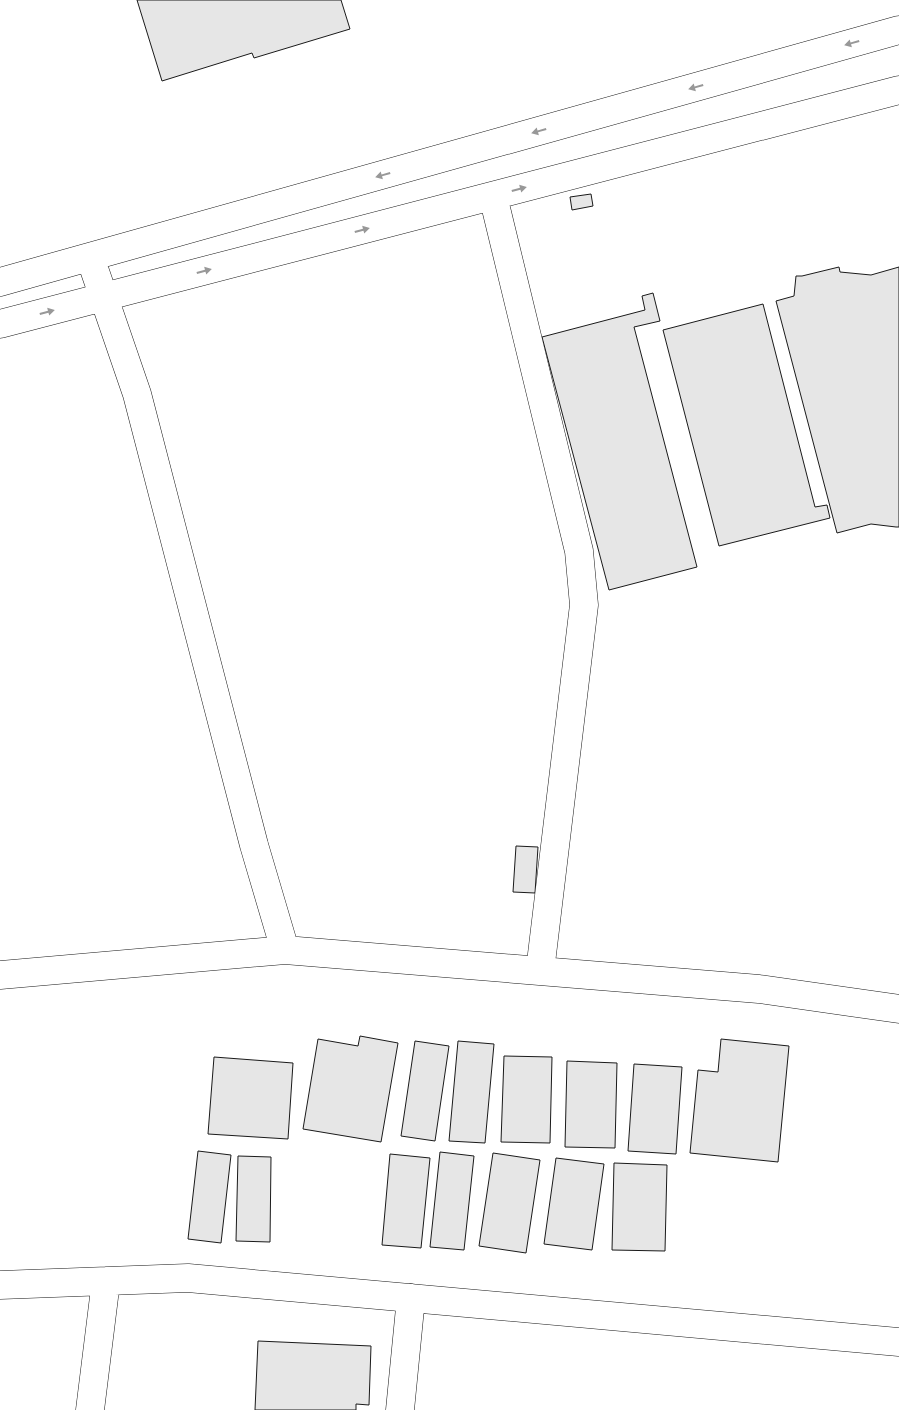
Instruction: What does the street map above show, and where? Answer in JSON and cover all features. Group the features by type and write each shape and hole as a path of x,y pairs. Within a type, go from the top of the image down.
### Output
{"street":[{"path":"0,282 899,30"},
{"path":"0,324 899,90"},
{"path":"493,196 579,551 584,605 540,971"},
{"path":"90,257 137,394 254,845 285,950"},
{"path":"0,975 285,950 760,989 899,1009"},
{"path":"0,1285 188,1278 899,1342"},
{"path":"90,1410 106,1281"},
{"path":"400,1410 412,1298"}],"building":[{"path":"137,0 341,0 350,29 254,58 252,53 162,81"},
{"path":"591,194 593,206 572,210 570,197"},
{"path":"839,267 840,272 871,275 899,267 899,527 871,524 837,533 776,301 794,296 796,276"},
{"path":"653,293 660,321 634,327 697,567 609,590 542,337 645,310 642,296"},
{"path":"763,304 815,507 827,505 830,518 719,546 663,330"},
{"path":"516,846 538,847 535,893 513,892"},
{"path":"360,1036 398,1043 381,1142 303,1129 318,1039 358,1046"},
{"path":"721,1039 789,1046 778,1162 690,1153 698,1070 718,1072"},
{"path":"415,1041 449,1046 435,1141 401,1136"},
{"path":"458,1041 494,1044 485,1143 449,1141"},
{"path":"504,1056 552,1057 550,1143 501,1142"},
{"path":"214,1057 293,1063 288,1139 208,1134"},
{"path":"567,1061 617,1063 615,1148 565,1147"},
{"path":"634,1064 682,1067 676,1154 628,1151"},
{"path":"198,1151 231,1155 221,1243 188,1239"},
{"path":"440,1152 474,1156 464,1250 430,1247"},
{"path":"493,1153 540,1160 526,1253 479,1246"},
{"path":"390,1154 430,1158 421,1248 382,1245"},
{"path":"238,1156 271,1157 270,1242 236,1241"},
{"path":"556,1158 604,1164 592,1250 544,1244"},
{"path":"614,1163 667,1165 665,1251 612,1250"},
{"path":"258,1341 371,1346 369,1405 356,1404 356,1410 255,1410"}]}
